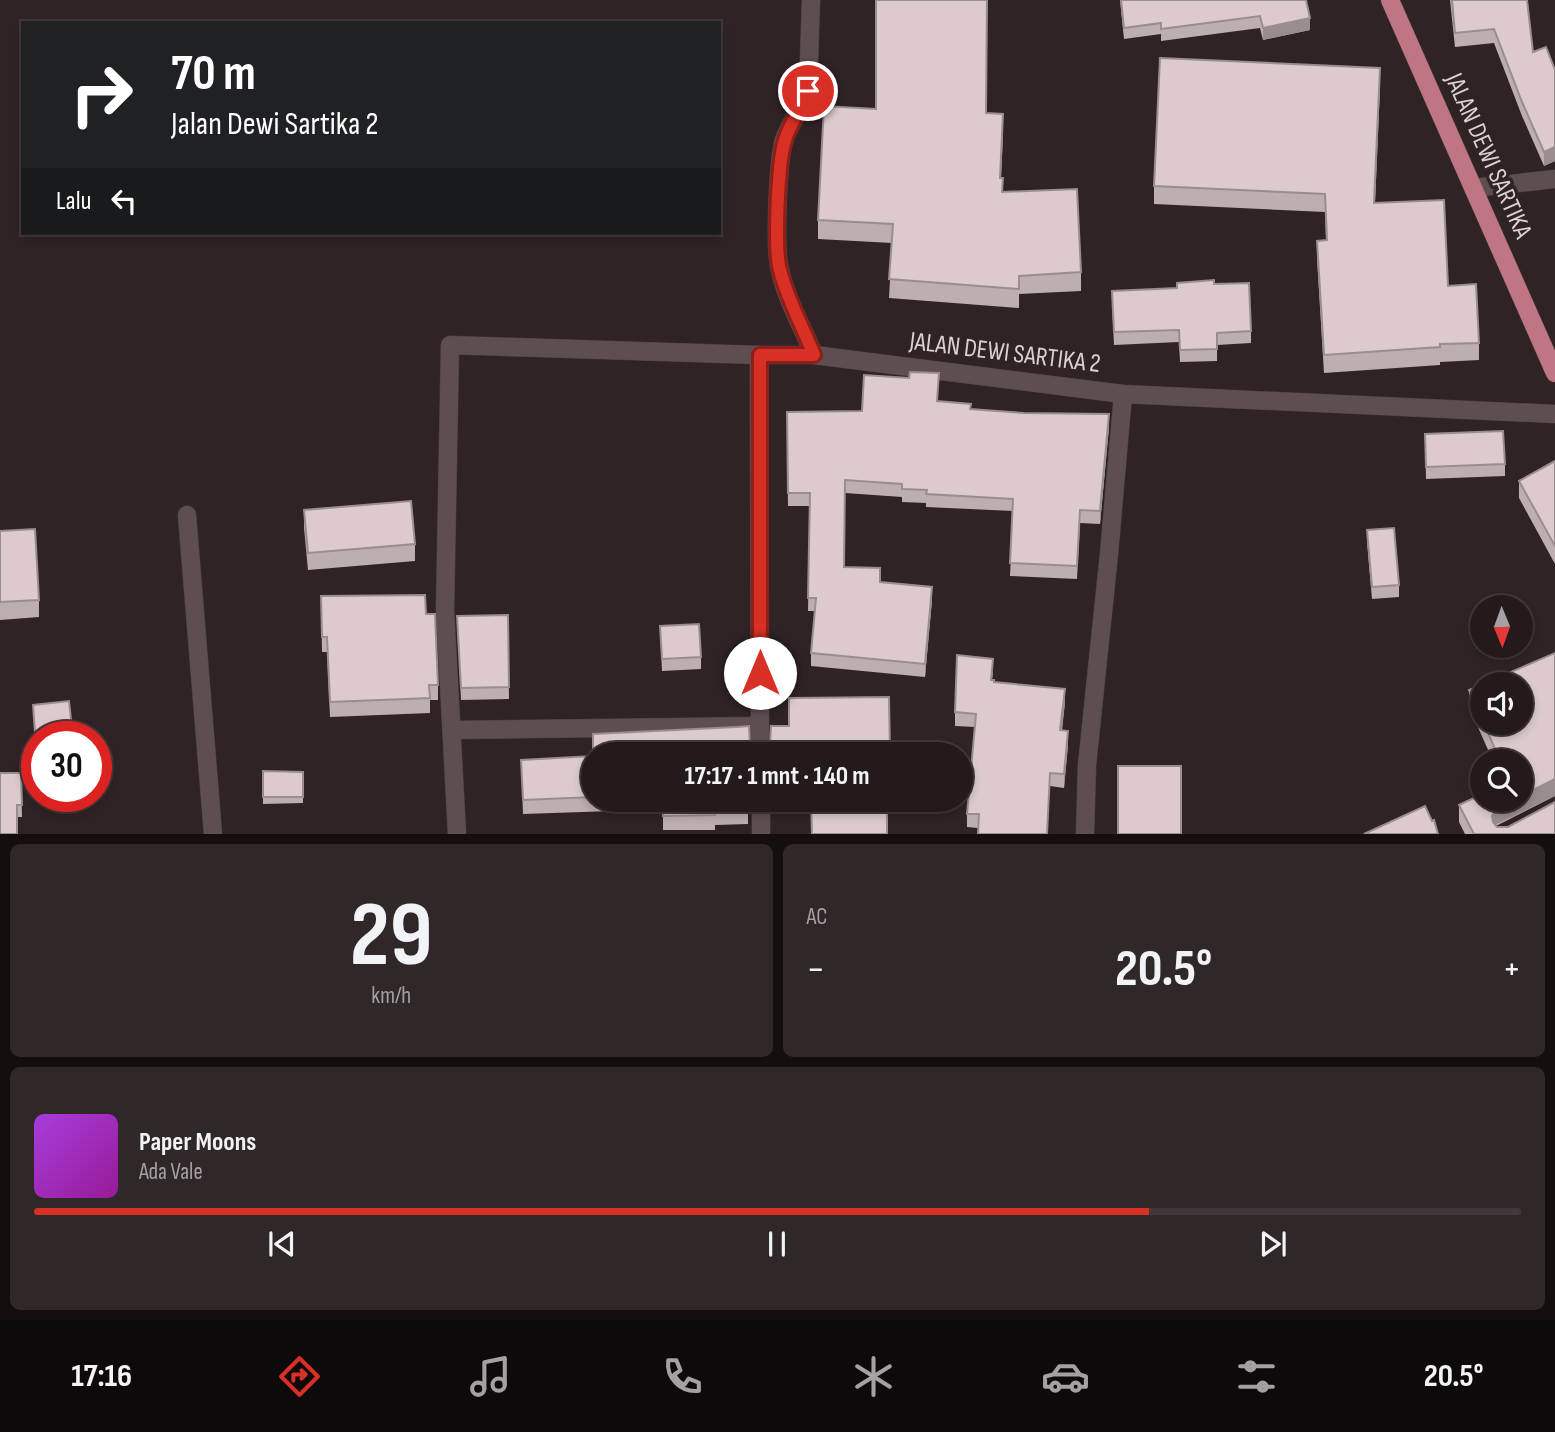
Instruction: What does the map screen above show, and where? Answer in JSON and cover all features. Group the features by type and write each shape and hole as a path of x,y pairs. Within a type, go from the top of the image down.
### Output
{"main road":[{"name":"JALAN DEWI SARTIKA","path":"1390,0 1555,373"}],"street":[{"path":"811,0 808,91 805,103 789,128 782,155 777,251 784,282 814,355"},
{"path":"1473,188 1555,179"},
{"name":"JALAN DEWI SARTIKA 2","path":"452,730 445,610 450,345 814,355 1123,394 1555,414"},
{"path":"760,355 760,742"},
{"path":"1085,834 1087,765 1123,394"},
{"path":"187,515 213,834"},
{"path":"457,834 452,730 760,726"},
{"path":"761,812 761,834"}],"building":[{"path":"876,0 987,0 986,113 1003,114 1000,178 1003,178 1002,192 1077,189 1081,272 1019,276 1019,289 889,279 893,224 818,220 824,106 876,109"},
{"path":"1121,0 1306,0 1310,18 1263,28 1260,16 1161,29 1161,23 1124,28"},
{"path":"1452,0 1527,0 1533,52 1546,47 1555,70 1555,147 1544,152 1494,29 1455,33"},
{"path":"1160,58 1380,68 1374,203 1444,200 1448,286 1476,284 1479,343 1324,355 1317,241 1327,240 1325,194 1154,186"},
{"path":"1214,280 1214,284 1249,283 1251,331 1217,333 1217,349 1180,350 1179,330 1114,332 1112,291 1177,288 1177,283"},
{"path":"910,372 939,373 937,401 971,404 970,409 1109,414 1100,511 1080,510 1077,566 1010,563 1013,499 926,494 927,490 902,489 902,484 845,480 844,567 880,568 880,582 932,587 925,664 811,653 816,598 808,598 810,493 788,493 787,412 862,411 864,375 909,378"},
{"path":"1503,431 1505,464 1426,467 1425,434"},
{"path":"1555,461 1555,546 1519,481"},
{"path":"411,501 415,544 308,553 304,510"},
{"path":"1394,528 1399,585 1372,587 1367,530"},
{"path":"35,529 39,600 0,602 0,531"},
{"path":"425,595 426,614 435,614 438,685 429,685 430,698 330,702 327,637 322,637 321,596"},
{"path":"508,615 509,687 461,688 457,616"},
{"path":"699,624 701,657 662,659 660,626"},
{"path":"1555,653 1555,779 1533,790 1533,749 1495,749 1489,735 1533,735 1533,672 1511,672"},
{"path":"957,655 993,659 991,680 994,682 1065,689 1060,730 1068,731 1064,774 1050,773 1047,834 978,834 979,814 967,814 973,812 976,714 955,712"},
{"path":"889,697 890,742 770,742 771,726 789,726 789,698"},
{"path":"69,701 71,721 34,721 33,705"},
{"path":"749,726 750,742 593,742 593,734"},
{"path":"581,757 581,798 523,800 521,760"},
{"path":"1118,766 1181,766 1181,834 1118,834"},
{"path":"263,771 303,772 303,797 263,797"},
{"path":"0,773 21,773 17,834 0,834"},
{"path":"1470,800 1470,812 1494,812 1493,822 1497,827 1508,827 1555,802 1555,834 1474,834 1459,805"},
{"path":"1425,806 1432,821 1434,820 1438,834 1364,834"},
{"path":"663,812 715,812 715,815 663,816"},
{"path":"811,812 887,812 887,834 812,834"}],"route":[{"path":"760,673 760,355 814,355 779,269 777,251 782,155 789,128 805,103 808,91"}]}
